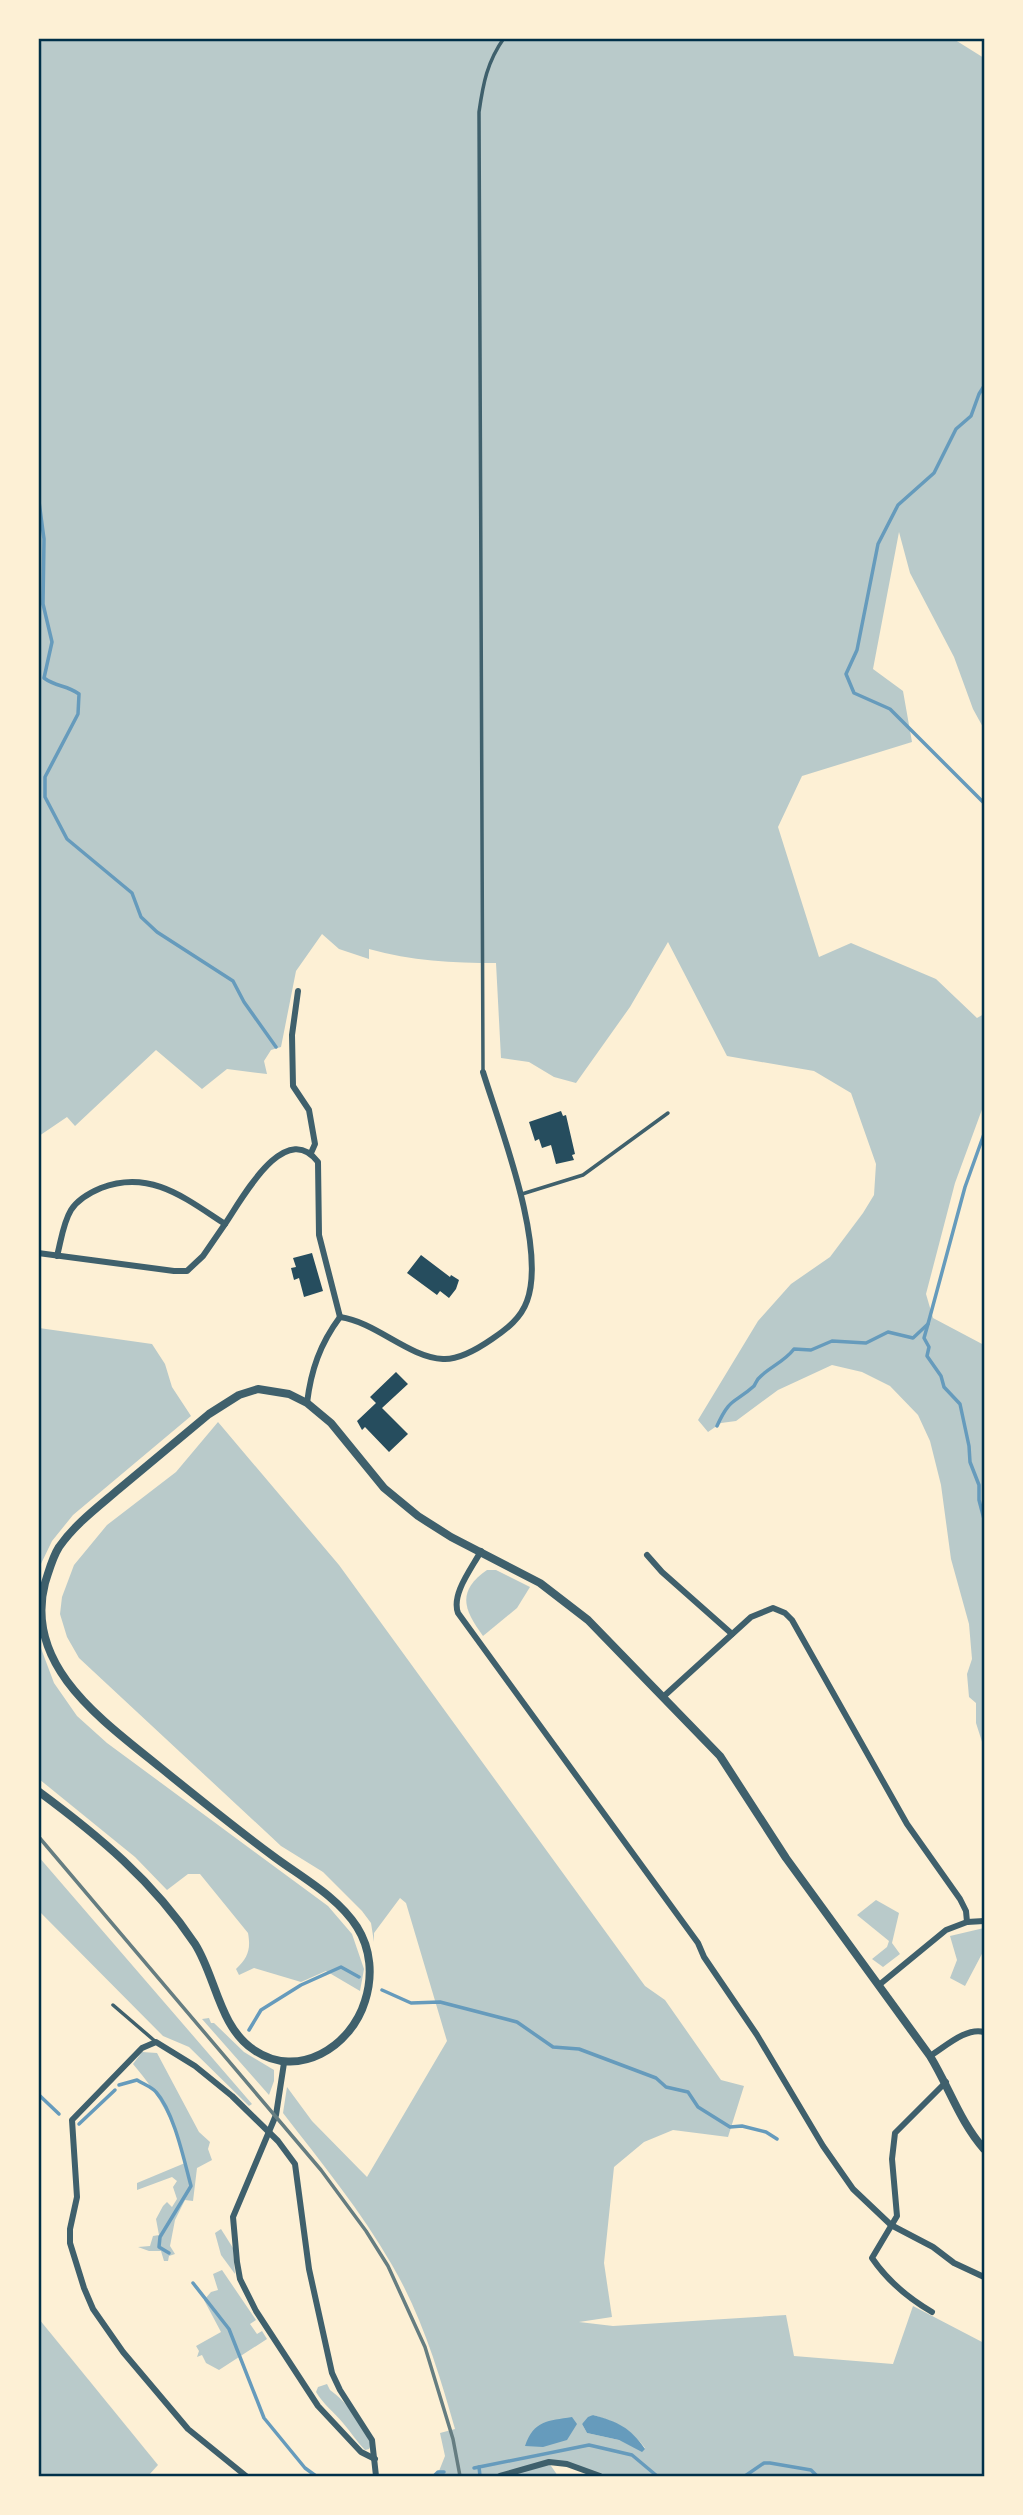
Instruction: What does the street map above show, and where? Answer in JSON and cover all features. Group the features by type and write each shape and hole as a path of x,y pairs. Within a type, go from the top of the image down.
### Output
{"street":[{"path":"298,991 292,1035 293,1086 309,1110 315,1144 312,1153"},
{"path":"340,1317 357,1321 415,1350 440,1359 471,1352 509,1327 519,1317 528,1298 531,1258 522,1194 483,1072"},
{"path":"38,1253 187,1271 203,1256 275,1157 287,1150 301,1148 312,1153 318,1162 319,1235 340,1317"},
{"path":"57,1256 71,1211 80,1199 117,1183 163,1186 225,1224"},
{"path":"307,1403 312,1367 324,1338 340,1317"},
{"path":"38,1791 88,1828 145,1882 196,1946 232,2026 246,2045 268,2058 284,2063 314,2057 343,2037 359,2015 370,1988 367,1951 359,1931 348,1915 324,1893 232,1826 92,1711 61,1674 48,1648 43,1624 41,1598 50,1564 58,1548 82,1520 209,1414 239,1395 258,1389 289,1394 307,1403 331,1423 390,1493 429,1523 540,1583 595,1627 726,1763 786,1858 930,2056 946,2082 963,2122 985,2149"},
{"path":"481,1551 458,1597 458,1613 698,1943 704,1957 782,2073 838,2169 853,2189 891,2225 933,2247 954,2263 985,2277"},
{"path":"647,1555 662,1572 732,1634"},
{"path":"663,1697 751,1617 774,1608 785,1613 792,1620 907,1824 960,1899 966,1911 967,1922"},
{"path":"879,1985 946,1930 967,1922 985,1921"},
{"path":"930,2056 969,2033 985,2032"},
{"path":"246,2476 188,2429 123,2352 93,2309 70,2243 70,2229 77,2197 72,2120 142,2048 156,2042 195,2066 232,2096 278,2141 295,2164 309,2270 332,2373 372,2440 376,2476"},
{"path":"284,2063 276,2115 233,2217 240,2278 256,2311 318,2406 361,2452 375,2459"},
{"path":"932,2312 888,2278 872,2258 897,2216 892,2159 895,2133 946,2082"},
{"path":"500,2476 549,2462 567,2464 600,2476"}],"lane":[{"path":"483,1072 478,112 484,78 493,54 504,38"},
{"path":"522,1194 583,1175 668,1113"},
{"path":"113,2005 156,2042"}],"shaded area":[{"path":"952,38 984,58 984,729 973,709 954,657 910,573 899,532 873,669 903,691 912,742 802,776 778,827 819,957 851,943 936,979 977,1018 984,1014 984,1104 955,1183 926,1294 933,1318 984,1345 984,1748 976,1723 976,1703 969,1697 967,1674 972,1659 969,1624 951,1559 941,1485 930,1441 918,1415 890,1386 862,1372 832,1365 778,1390 736,1421 721,1423 708,1432 698,1420 758,1321 791,1284 830,1257 863,1213 874,1195 876,1164 851,1093 814,1071 727,1056 668,942 630,1007 576,1083 554,1077 529,1062 501,1058 496,963 432,960 369,949 369,959 339,949 322,934 296,971 281,1047 271,1050 264,1061 267,1074 227,1069 202,1089 156,1050 75,1126 67,1117 39,1136 39,39"},
{"path":"39,1328 152,1344 165,1364 172,1387 191,1416 73,1515 52,1541 39,1568"},
{"path":"218,1422 339,1565 645,1986 665,2000 721,2080 744,2086 728,2137 673,2130 644,2142 614,2167 604,2263 612,2317 579,2322 613,2326 786,2315 794,2356 893,2364 913,2306 984,2343 984,2476 600,2476 567,2464 549,2463 558,2476 437,2476 445,2456 440,2433 455,2429 421,2325 403,2284 367,2225 283,2113 287,2087 312,2121 367,2177 447,2041 406,1903 400,1898 374,1933 374,1942 371,1923 323,1872 281,1846 79,1658 67,1637 60,1614 62,1597 74,1565 107,1525 176,1472","holes":["593,2415 628,2431 645,2448 642,2451 619,2440 587,2433 582,2424"]},
{"path":"487,1570 496,1570 530,1587 517,1608 483,1636 471,1617 466,1601 471,1585"},
{"path":"39,1643 54,1683 77,1716 107,1743 328,1906 352,1934 364,1969 360,1991 326,1971 301,1982 254,1968 239,1975 236,1969 248,1953 248,1933 200,1874 188,1874 167,1890 135,1857 39,1779"},
{"path":"38,1856 252,2104 249,2106 189,2047 163,2036 39,1911"},
{"path":"876,1900 899,1913 892,1943 900,1954 883,1967 872,1959 887,1947 889,1941 857,1915"},
{"path":"984,1928 984,1950 965,1986 950,1978 957,1960 950,1936"},
{"path":"209,2018 211,2023 244,2052 274,2070 274,2081 269,2095 202,2019"},
{"path":"142,2052 157,2053 199,2132 210,2142 208,2149 212,2160 197,2168 193,2201 185,2200 175,2220 170,2246 175,2254 169,2256 168,2261 164,2261 161,2251 138,2247 150,2246 153,2236 159,2235 156,2219 167,2202 172,2207 177,2199 173,2187 177,2181 172,2177 137,2190 137,2183 185,2163 165,2110 133,2064"},
{"path":"221,2229 233,2248 235,2274 221,2255 215,2233"},
{"path":"222,2270 256,2320 250,2324 257,2334 262,2331 267,2339 219,2370 206,2363 202,2355 197,2357 199,2351 196,2346 221,2332 204,2300 211,2292 218,2290 213,2274"},
{"path":"39,2319 158,2465 148,2476 39,2476"},
{"path":"327,2384 359,2422 371,2445 369,2449 362,2447 316,2392 318,2387"}],"water":[{"path":"593,2415 623,2426 645,2449 642,2452 619,2440 587,2433 582,2424"},
{"path":"572,2417 577,2424 567,2440 543,2447 525,2446 537,2426"}],"building":[{"path":"561,1111 563,1116 566,1115 575,1154 572,1155 574,1160 556,1164 551,1145 542,1148 539,1139 535,1141 529,1122"},
{"path":"312,1253 323,1291 304,1297 299,1278 294,1280 291,1268 296,1267 293,1258"},
{"path":"421,1255 450,1277 451,1275 459,1280 449,1298 440,1291 437,1295 407,1273"},
{"path":"396,1372 408,1384 382,1408 408,1434 389,1452 365,1427 362,1430 357,1421 376,1403 370,1397"}],"waterway":[{"path":"984,386 971,416 956,429 934,473 898,505 878,544 857,650 846,674 854,693 890,709 984,803"},
{"path":"38,494 44,539 43,604 52,642 44,678 79,694 78,714 45,777 45,797 67,839 132,893 141,917 157,932 233,981 244,1002 276,1047"},
{"path":"717,1426 729,1405 794,1349 811,1350 832,1341 866,1343 888,1332 913,1338 928,1324 965,1187 984,1134"},
{"path":"928,1324 924,1338 929,1347 927,1356 941,1376 944,1387 960,1404 984,1519"},
{"path":"249,2030 261,2010 301,1985 341,1967 359,1977"},
{"path":"382,1990 411,2003 440,2002 517,2022 553,2047 579,2049 656,2078 666,2087 688,2092 698,2107 730,2127 742,2126 766,2132 777,2139"},
{"path":"119,2085 137,2080 154,2090 168,2111 178,2137 191,2186 160,2237 159,2247 169,2253"},
{"path":"79,2124 115,2090"},
{"path":"38,2094 59,2114"},
{"path":"193,2283 229,2329 264,2418 305,2468 316,2476"},
{"path":"479,2467 589,2445 632,2455 657,2476"},
{"path":"745,2476 764,2463 811,2470 817,2476"},
{"path":"474,2468 479,2467 480,2476"},
{"path":"434,2476 438,2472 444,2472"}],"railway":[{"path":"38,1836 321,2170 366,2231 388,2266 425,2347 453,2439 460,2476"}]}
